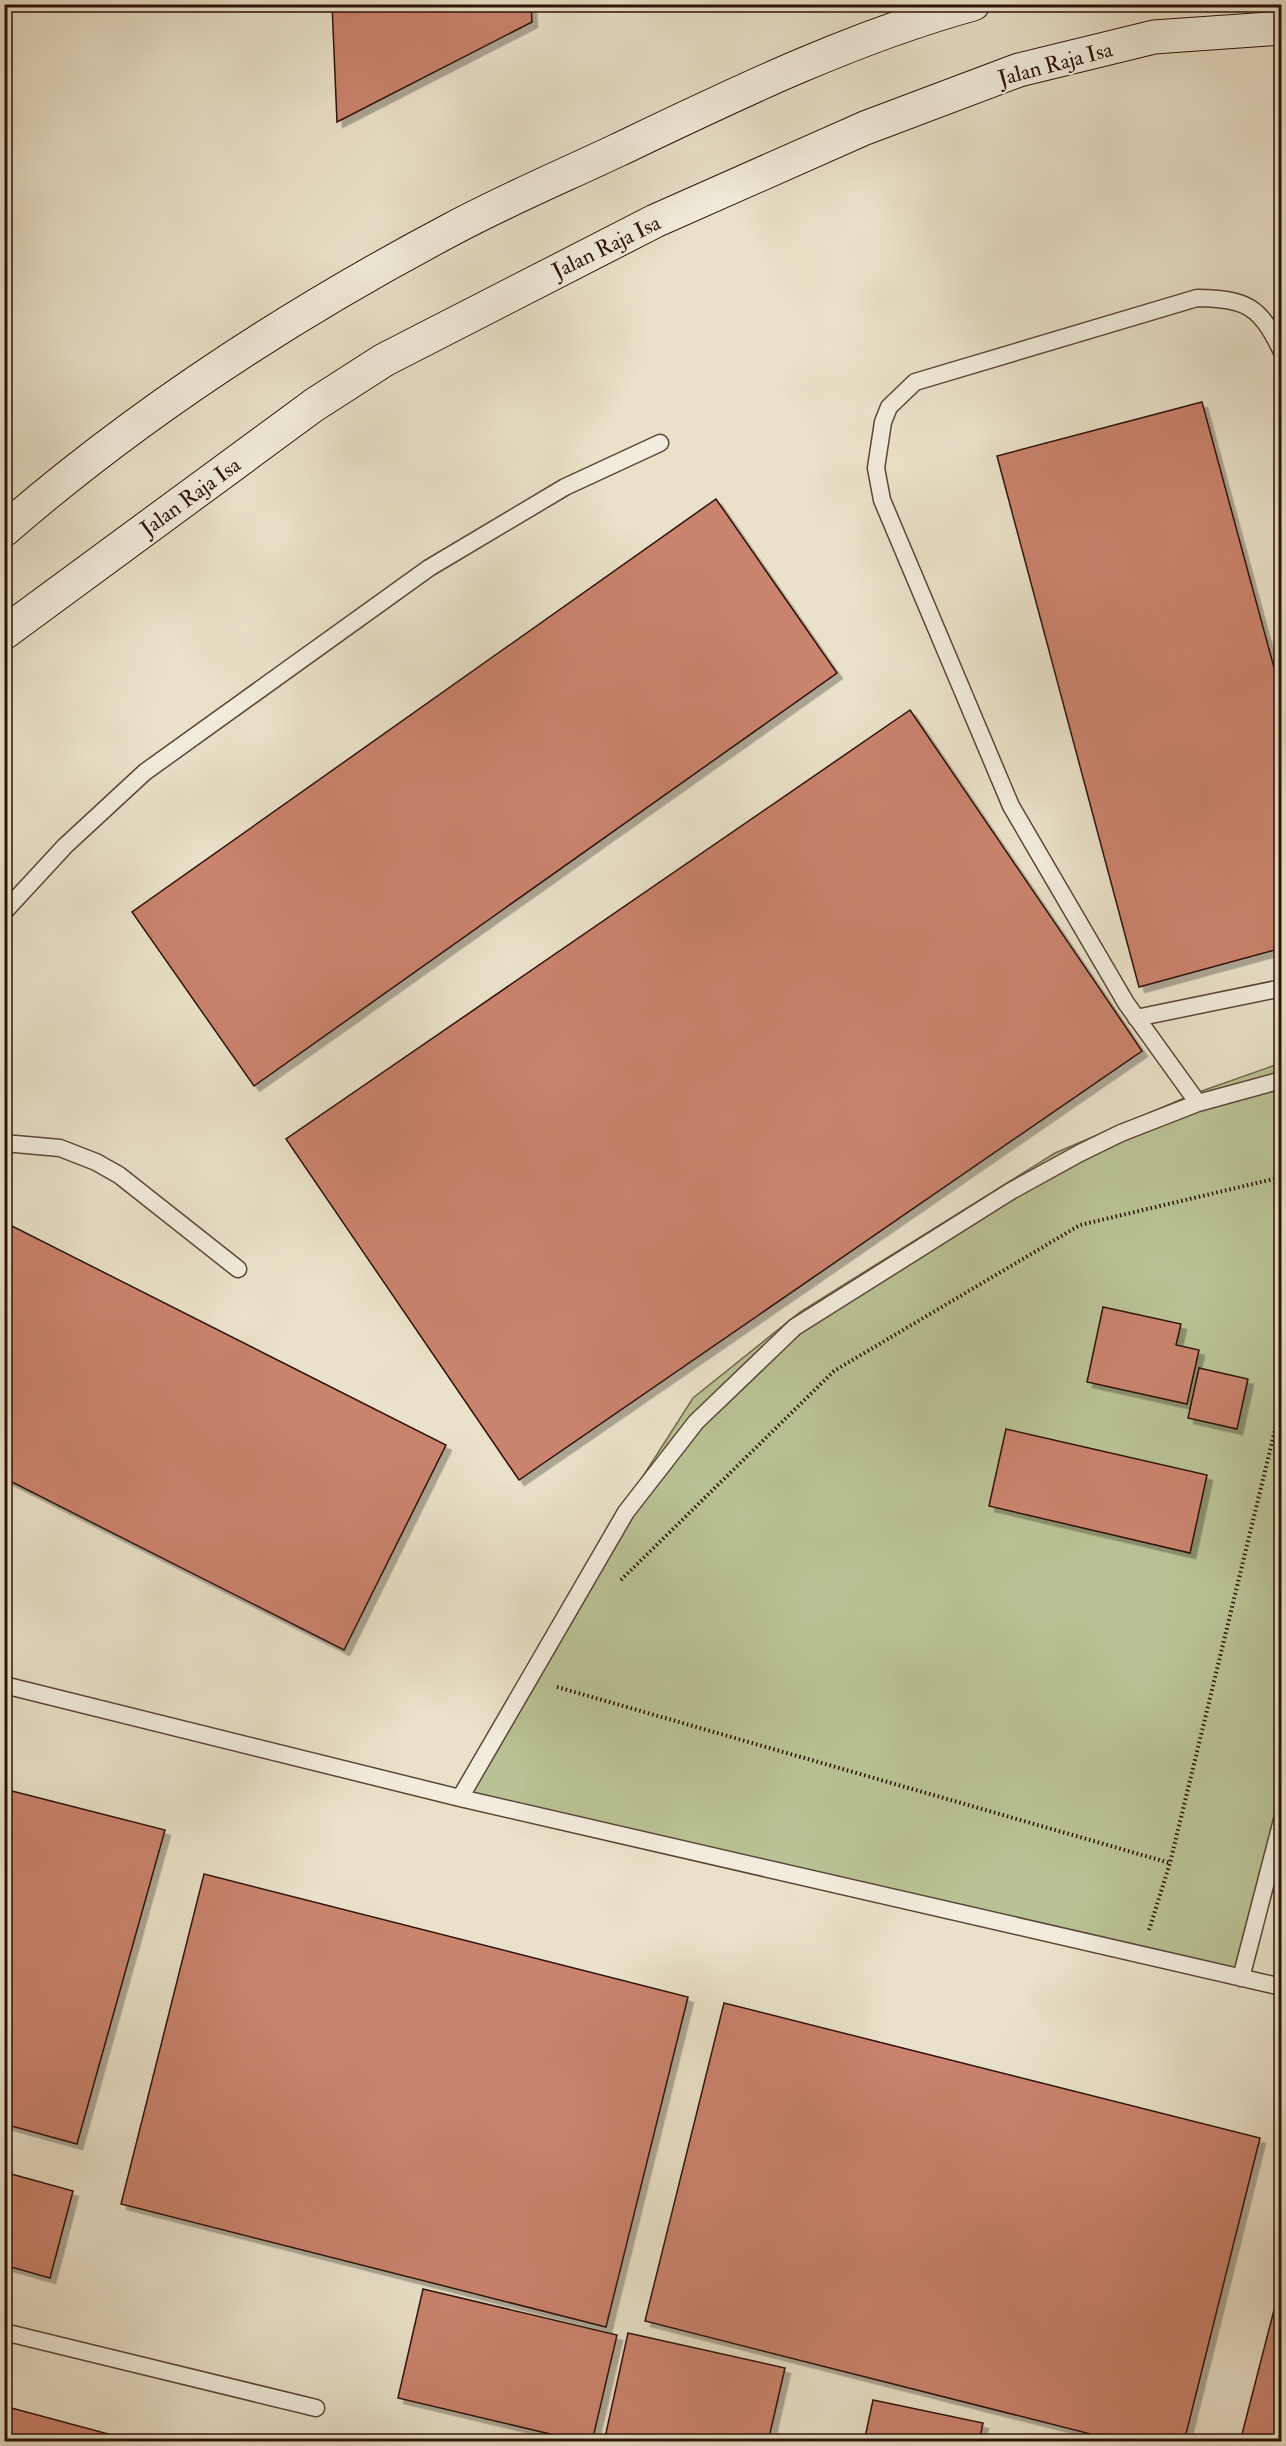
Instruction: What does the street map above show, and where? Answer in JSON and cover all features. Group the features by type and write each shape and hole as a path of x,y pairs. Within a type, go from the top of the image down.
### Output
{"main road":[{"path":"4,530 159,407 258,340 455,227 731,96 838,51 973,4"},
{"name":"Jalan Raja Isa","path":"4,633 314,405 384,360 655,221 865,128 1019,70 1154,37 1281,28"}],"lane":[{"path":"1197,1103 1136,1018 1007,795 882,500 876,468 883,422 889,407 915,382 1197,298 1227,299 1246,305 1269,325 1281,352"},
{"path":"4,912 64,846 145,772 429,568 565,487 660,443"},
{"path":"1136,1018 1281,988"},
{"path":"460,1798 626,1512 696,1422 795,1327 1011,1191 1111,1138 1197,1103 1281,1080"},
{"path":"4,1143 60,1148 119,1174 238,1269"},
{"path":"4,1685 460,1798 1142,1953 1281,1987"},
{"path":"1241,1978 1281,1820"},
{"path":"4,2332 316,2408"}],"path":[{"path":"619,1582 834,1371 1080,1225 1281,1177"},
{"path":"1142,1953 1170,1863 1281,1401"},
{"path":"553,1686 1170,1863"}],"green space":[{"path":"1281,1063 1281,1820 1241,1978 460,1798 613,1523 693,1398 800,1312 1055,1153 1196,1093"}],"building":[{"path":"332,4 531,4 532,22 337,122"},
{"path":"1202,402 1282,697 1282,948 1139,987 997,456"},
{"path":"716,499 837,673 254,1086 132,912"},
{"path":"910,710 1142,1051 519,1480 286,1139"},
{"path":"4,1222 446,1445 344,1650 4,1478"},
{"path":"1103,1307 1181,1324 1176,1345 1199,1350 1187,1404 1087,1382"},
{"path":"1199,1368 1248,1379 1237,1429 1188,1418"},
{"path":"1006,1429 1207,1475 1190,1553 989,1506"},
{"path":"4,1789 165,1830 77,2144 4,2124"},
{"path":"204,1874 688,1997 606,2327 121,2204"},
{"path":"724,2003 1260,2138 1184,2442 1122,2442 645,2321"},
{"path":"4,2172 73,2191 50,2278 4,2265"},
{"path":"1282,2279 1282,2442 1240,2442"},
{"path":"423,2289 617,2335 592,2442 398,2398"},
{"path":"628,2333 785,2368 768,2442 604,2442"},
{"path":"873,2400 983,2423 979,2442 864,2442"},
{"path":"4,2406 138,2442 4,2442"}]}
